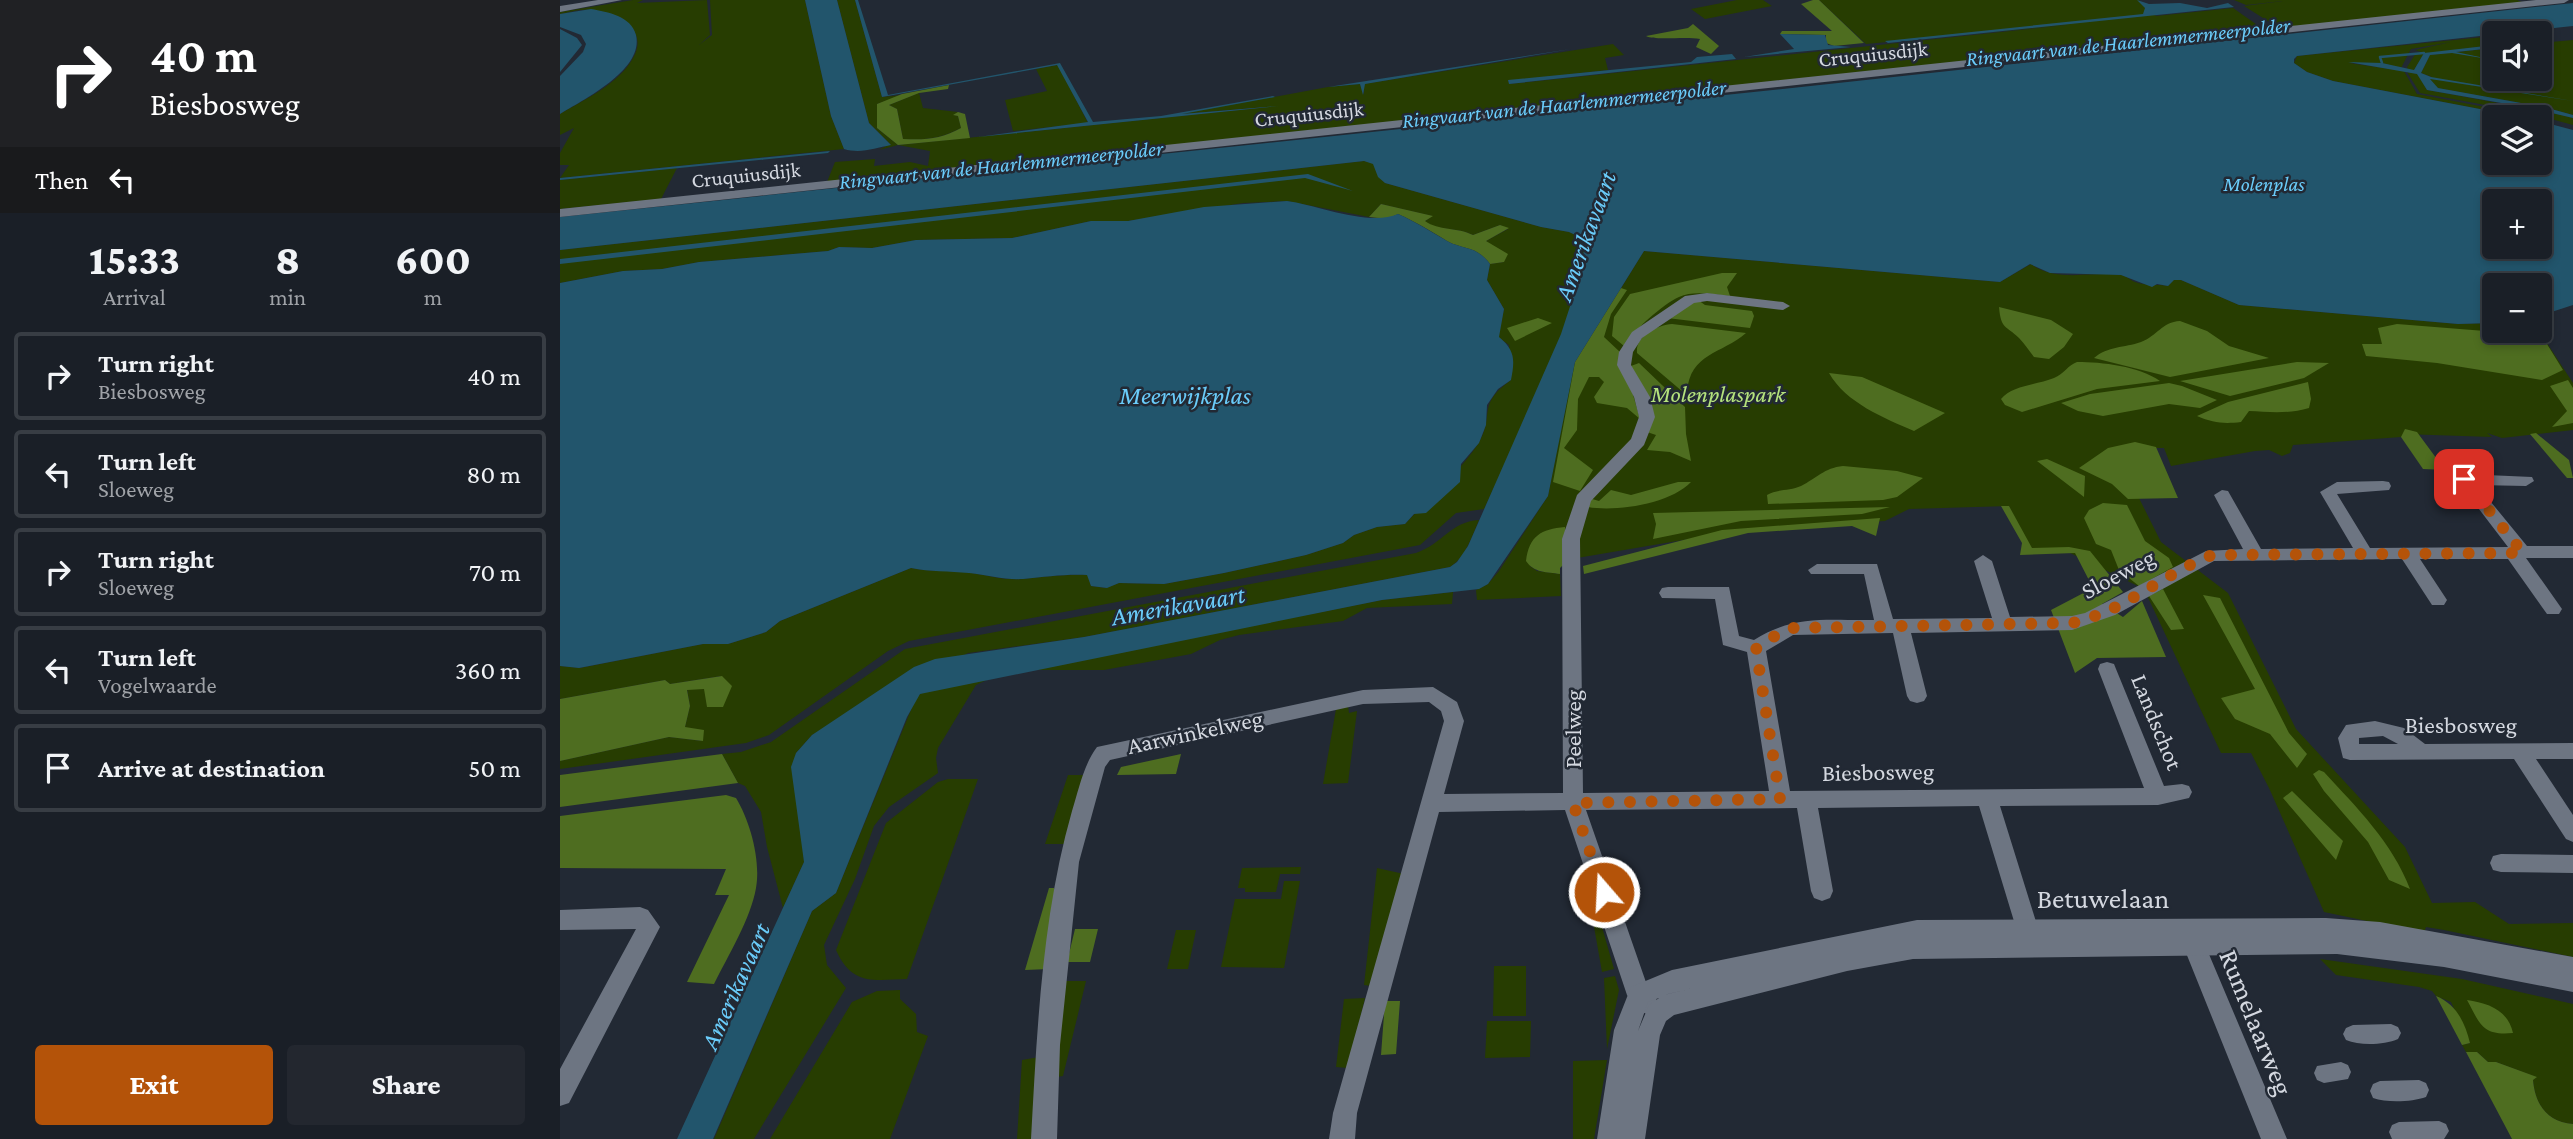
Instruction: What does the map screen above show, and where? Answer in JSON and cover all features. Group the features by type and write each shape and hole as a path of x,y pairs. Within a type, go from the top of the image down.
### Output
{"street":[{"path":"560,9 617,0"},
{"name":"Cruquiusdijk","path":"560,213 2564,0"},
{"name":"Peelweg","path":"1657,1013 1639,995 1573,803 1571,539 1585,496 1638,441 1647,417 1642,397 1624,365 1626,352 1637,335 1690,299 1707,297 1783,306"},
{"path":"2526,481 2464,479 2518,553 2553,609"},
{"path":"2365,554 2328,492 2337,487 2383,486"},
{"path":"2222,495 2255,554"},
{"name":"Sloeweg","path":"1756,649 1779,633 1792,628 2072,623 2092,619 2144,592 2182,567 2212,555 2573,552"},
{"path":"2407,554 2438,600"},
{"path":"1983,561 2003,624"},
{"path":"1817,570 1871,568 1917,696"},
{"path":"1668,593 1723,592 1730,640 1756,649 1780,799"},
{"name":"Landschot","path":"2107,669 2158,796"},
{"name":"Aarwinkelweg","path":"1044,1139 1048,1045 1068,862 1096,764 1104,753 1359,697 1433,694 1450,707 1454,721 1345,1113 1342,1139"},
{"name":"Biesbosweg","path":"2350,752 2573,751"},
{"path":"2519,752 2573,834"},
{"name":"Biesbosweg","path":"1573,803 2158,796 2182,792"},
{"path":"1987,797 2030,937"},
{"path":"1805,799 1822,891"},
{"path":"1433,803 1573,803"},
{"path":"2501,863 2573,864"},
{"path":"560,920 640,917 649,927 560,1094"},
{"name":"Betuwelaan","path":"1639,995 1672,981 1917,930 2030,937 2190,935 2326,928 2380,932 2573,968"},
{"name":"Betuwelaan","path":"2190,935 2388,948 2573,981"},
{"name":"Rumelaarweg","path":"2190,935 2274,1139"},
{"name":"Betuwelaan","path":"1657,1013 1668,1005 1847,961 1913,949 2030,937"},
{"path":"1610,1139 1626,1030 1639,995"},
{"path":"1632,1139 1647,1035 1657,1013"},
{"path":"2353,1034 2391,1033"},
{"path":"2380,1091 2418,1090"},
{"path":"2399,1132 2439,1131"}],"green space":[{"path":"643,0 637,3 707,0 710,35 699,45 712,35 710,0 805,0 831,116 844,149 560,178 569,165 560,165 560,153 574,128 560,135 560,114 601,90 619,75 633,58 637,38 628,24 611,15 589,10 560,12"},
{"path":"837,0 855,0 882,97 903,95 877,104 877,128 898,145 879,150 890,144 869,123"},
{"path":"1737,0 1763,0 1772,6 1705,19 1691,9"},
{"path":"1819,0 2139,0 2156,16 2233,8 2263,29 827,182 835,162 875,159 874,166 910,162 928,166 930,151 898,145 1278,106 1181,114 1328,87 1360,84 1364,95 1364,84 1613,44 1624,55 1605,58 1608,70 1508,81 1510,84 2067,25 1866,44"},
{"path":"1819,0 1864,43 1834,46 1826,43 1826,35 1780,34 1782,31 1832,31 1801,4"},
{"path":"2234,0 2522,2 2279,28 2244,6 2283,1 2246,5"},
{"path":"1693,24 1719,46 1711,54 1696,47 1700,39 1646,36 1688,28"},
{"path":"2482,37 2482,47 2424,54 2414,70 2408,70 2407,67 2416,53 2421,52 2415,50 2451,42 2411,49 2401,68 2382,63 2349,63 2404,71 2417,94 2482,106 2482,109 2333,81 2307,72 2294,63 2297,56"},
{"path":"2573,40 2573,115 2552,109 2552,105 2533,105 2437,88 2429,79 2432,77 2421,73 2430,55 2482,49 2482,91 2552,91 2552,42"},
{"path":"1058,65 1088,123 1013,131 1005,100 1047,91 1036,69"},
{"path":"2407,72 2418,74 2427,90 2509,105 2485,105 2420,93"},
{"path":"949,85 948,89 919,93 889,105 897,109 903,139 934,138 954,132 961,128 958,116 953,115 958,112 965,114 970,138 898,145 877,128 877,104 902,94"},
{"path":"919,93 923,108 958,112 954,115 958,116 961,128 933,138 903,139 897,109 889,105"},
{"path":"2552,113 2573,118 2573,125 2552,119"},
{"path":"1364,161 1373,163 1385,183 1541,227 1569,232 1586,240 1572,306 1559,341 1530,412 1484,509 1456,513 1420,545 909,641 888,651 769,735 746,743 560,769 560,761 669,737 702,741 685,727 690,706 687,689 704,689 721,676 670,684 665,680 560,699 560,666 580,668 703,644 728,644 766,632 780,621 911,568 1015,579 1088,575 1091,586 1106,588 1119,583 1164,584 1306,555 1343,543 1354,535 1377,527 1405,524 1470,455 1483,434 1489,404 1511,380 1509,345 1498,337 1504,309 1487,280 1490,264 1504,262 1486,241 1508,229 1500,225 1473,235 1424,222 1432,216 1381,204 1369,217 1287,201 1243,203 1128,221 1091,221 1012,238 916,240 872,248 839,247 828,251 623,271 560,283 560,250"},
{"path":"677,168 661,199 560,209 560,180"},
{"path":"1381,204 1433,216 1425,221 1473,235 1500,225 1509,228 1486,241 1508,254 1504,262 1490,264 1480,254 1453,244 1398,214 1388,219 1369,217"},
{"name":"Molenplaspark","path":"1644,251 2000,282 2031,264 2041,270 2063,275 2121,275 2147,284 2168,286 2173,280 2181,280 2239,305 2458,324 2482,323 2482,343 2547,343 2573,383 2573,430 2502,438 2487,433 2492,437 2403,434 2401,437 2293,445 2290,453 2282,456 2269,450 2255,451 2171,466 2164,448 2154,448 2139,498 2161,542 2228,593 2296,729 2405,847 2432,903 2475,902 2509,924 2573,923 2573,957 2444,930 2426,927 2424,933 2324,912 2251,753 2221,753 2144,589 2068,552 2029,549 2009,506 1909,509 1885,521 1736,531 1530,566 1537,571 1560,574 1561,596 1477,600 1476,590 1488,584 1499,571 1548,496 1572,368"},
{"path":"1722,273 1737,273 1727,287 1730,296 1685,295 1672,300 1657,312 1624,346 1612,336 1614,317 1630,294"},
{"path":"1621,288 1627,290 1611,314 1604,337 1621,353 1640,419 1627,408 1597,403 1594,397 1604,382 1599,377 1589,377 1578,399 1577,430 1564,448 1593,470 1580,491 1553,482 1575,362"},
{"path":"1698,300 1705,305 1752,311 1754,316 1750,328 1667,318"},
{"path":"1999,307 2051,320 2073,334 2064,347 2049,359 2034,357 2021,340 2005,326"},
{"path":"1538,318 1552,323 1515,341 1507,328"},
{"path":"2180,321 2207,331 2229,346 2269,358 2170,377 2094,358 2111,349 2141,342 2169,324"},
{"path":"1672,324 1746,333 1701,362 1689,379 1687,392 1683,392 1637,353 1640,341 1648,332"},
{"path":"2397,324 2482,331 2482,343 2546,343 2563,370 2542,380 2437,363 2366,356 2362,344 2382,344 2378,328"},
{"path":"2077,362 2131,368 2160,381 2097,389 2022,412 2005,405 2001,399 2018,388 2054,378"},
{"path":"2297,362 2329,363 2304,378 2230,396 2180,381"},
{"path":"1639,363 1685,407 1691,461 1670,452 1647,450 1656,435 1647,432 1631,366"},
{"path":"1829,373 1862,377 1945,413 1914,431 1855,401 1836,384"},
{"path":"2568,380 2573,388 2573,423 2552,427 2567,411 2550,386"},
{"path":"2308,382 2311,399 2309,408 2286,412 2249,411 2241,422 2235,423 2213,422 2197,416 2228,402"},
{"path":"2169,383 2217,400 2200,408 2169,404 2103,416 2078,411 2061,403 2090,394"},
{"path":"2405,429 2417,432 2445,470 2423,469 2401,437"},
{"path":"2536,433 2569,460 2573,478 2567,478 2530,434"},
{"path":"2135,442 2156,447 2178,498 2128,499 2112,484 2079,468 2108,448"},
{"path":"2047,459 2085,476 2084,497 2037,461"},
{"path":"1843,466 1897,471 1923,478 1897,497 1883,500 1768,504 1767,495 1801,486 1826,471"},
{"path":"1678,482 1691,482 1670,496 1642,505 1588,507 1589,498 1599,501 1611,490 1631,495"},
{"path":"2103,503 2127,505 2145,541 2169,558 2173,567 2139,586 2119,570 2111,550 2096,544 2084,518 2089,510"},
{"path":"2001,506 2009,506 2032,548 2069,547 2090,551 2123,592 2102,604 2123,617 2142,601 2166,657 2097,658 2075,673 2051,610 2093,588 2075,553 2020,555 2022,543"},
{"path":"1890,507 1862,514 1741,521 1653,539 1656,524 1653,513"},
{"path":"1880,518 1876,536 1852,526 1748,533 1584,574 1583,566 1722,530"},
{"path":"1479,520 1464,552 1450,567 1084,637 968,653 812,735 796,753 804,862 783,908 761,812 745,786 738,783 722,754 741,752 771,742 905,649 1416,553 1461,525"},
{"path":"1565,527 1567,561 1560,568 1560,574 1541,571 1529,565 1526,561 1533,540 1543,532"},
{"path":"2163,589 2184,629 2171,630 2149,596"},
{"path":"1453,592 1452,604 1367,608 1343,621 1239,635 1220,640 1191,654 1104,670 1031,670 1382,600"},
{"path":"2203,595 2220,598 2289,733 2307,754 2297,768 2270,734 2235,719 2221,698 2255,689"},
{"path":"722,676 732,686 723,707 707,707 704,689 687,690 690,706 685,727 704,730 703,741 669,737 560,761 560,699 665,680 670,684"},
{"path":"991,678 976,685 938,748 938,773 889,807 874,826 855,879 824,945 827,965 846,988 754,1139 714,1139 812,911 836,893 915,700 927,691"},
{"path":"1348,706 1349,713 1357,711 1348,783 1323,784 1336,709"},
{"path":"722,754 738,783 560,807 560,775"},
{"path":"1181,754 1176,774 1117,775 1121,767"},
{"path":"2319,770 2324,772 2373,826 2394,856 2410,889 2389,880 2368,842 2324,791 2313,774"},
{"path":"1068,775 1086,775 1065,844 1045,844"},
{"path":"948,779 978,779 907,979 874,980 857,975 842,962 836,950 886,823 938,782"},
{"path":"2292,791 2343,841 2336,860 2283,798"},
{"path":"726,795 736,798 750,829 756,853 756,888 744,924 714,984 687,982 729,895 715,895 726,869 560,868 560,816"},
{"path":"1301,867 1300,874 1280,874 1276,892 1245,892 1245,888 1238,888 1242,868"},
{"path":"1377,868 1404,874 1372,986 1364,985"},
{"path":"1284,881 1300,881 1284,968 1221,967 1235,899 1281,899"},
{"path":"1049,888 1054,888 1055,910 1049,969 1025,970"},
{"path":"1600,920 1614,969 1602,972 1593,921"},
{"path":"1075,929 1098,929 1090,962 1067,962"},
{"path":"1176,930 1196,930 1188,969 1167,969"},
{"path":"2320,959 2462,979 2573,1004 2573,1124 2556,1120 2544,1110 2534,1089 2533,1080 2536,1077 2496,1062 2488,1062 2477,1052 2466,1052 2462,1045 2470,1043 2451,1002 2419,987 2336,975"},
{"path":"1494,966 1526,966 1526,1016 1493,1016"},
{"path":"1615,976 1619,990 1607,1049 1604,978"},
{"path":"1063,981 1086,981 1063,1076 1057,1077"},
{"path":"900,990 900,999 916,1014 917,1032 928,1036 890,1139 770,1139 852,1002 877,991"},
{"path":"2436,996 2443,999 2459,1015 2470,1043 2462,1045"},
{"path":"1365,998 1348,1068 1336,1067 1344,999"},
{"path":"2467,1000 2482,1003 2502,1013 2513,1033 2495,1032 2483,1027"},
{"path":"1385,1001 1400,1001 1396,1054 1381,1055"},
{"path":"1487,1021 1531,1021 1530,1057 1485,1058"},
{"path":"2466,1052 2477,1052 2488,1062 2496,1062 2537,1077 2533,1080 2534,1089 2540,1104 2549,1116 2573,1124 2573,1139 2512,1139"},
{"path":"1039,1057 1035,1139 1017,1139 1022,1060"},
{"path":"1607,1060 1594,1139 1573,1139 1573,1061"}],"water":[{"path":"805,0 837,0 869,123 891,145 862,151 844,149 831,116"},
{"path":"855,0 858,0 888,95 1060,63 1093,122 1161,116 1273,96 1275,97 1182,114 1279,106 978,137 1088,122 1057,65 882,97"},
{"path":"2137,0 2149,4 2180,3 2207,8 2228,3 2234,7 1888,43 1885,41 2143,14 2145,8"},
{"name":"Molenplas","path":"2573,3 2573,26 2552,28 2552,21 2482,21 2482,36 2297,56 2294,59 2294,63 2307,72 2333,81 2482,109 2482,175 2552,175 2552,124 2573,130 2573,305 2552,312 2552,273 2482,273 2482,323 2458,324 2239,305 2181,280 2174,280 2168,286 2157,284 2152,287 2121,275 2050,273 2030,264 2000,282 1644,251 1575,362 1548,496 1488,584 1479,589 1382,600 920,694 907,717 836,893 812,911 713,1139 677,1139 804,862 791,767 796,753 812,735 914,667 935,659 1084,637 1450,567 1468,546 1561,334 1576,288 1586,240 1569,232 1541,227 1385,183 1378,177 1373,164 1364,161 560,250 560,217"},
{"path":"591,9 618,16 629,23 636,35 636,48 631,60 610,82 560,114 560,76 583,52 586,44 581,35 560,27 560,14"},
{"path":"560,29 577,38 582,45 560,72"},
{"path":"1780,34 1825,35 1828,45 1851,47 1744,57 1794,49"},
{"path":"2482,46 2482,49 2456,52 2482,58 2452,53 2430,55 2421,73 2482,86 2430,79 2438,88 2533,105 2513,105 2427,90 2417,74 2348,62 2382,63 2414,70 2424,53"},
{"path":"1571,49 1365,84 1363,95 1360,84 1328,87"},
{"path":"1732,54 1736,59 1509,84 1508,80 1691,62 1697,57"},
{"path":"2552,109 2573,115 2573,118 2552,113"},
{"path":"830,151 828,153 560,180 560,178"},
{"path":"1308,174 1353,191 1305,178 560,264 560,259"},
{"name":"Meerwijkplas","path":"1287,201 1358,217 1373,218 1398,214 1453,244 1480,254 1490,264 1487,280 1504,309 1499,337 1511,351 1511,380 1498,389 1487,405 1486,425 1479,443 1461,464 1460,482 1426,513 1414,514 1405,524 1377,527 1354,535 1343,543 1306,555 1164,584 1119,583 1107,588 1091,586 1087,575 1016,579 911,568 780,621 766,632 728,644 703,644 579,668 560,666 560,283 623,271 828,251 839,247 872,248 916,240 1012,238 1091,221 1128,221 1204,207"}],"waterway":[{"path":"2382,63 2380,57 2424,53"}],"route":[{"path":"1604,892 1573,803 1780,799 1756,649 1779,633 1792,628 2072,623 2092,619 2144,592 2182,567 2212,555 2523,553 2464,479"}],"water label":[{"name":"Ringvaart van de Haarlemmermeerpolder","path":"2128,42"},
{"name":"Ringvaart van de Haarlemmermeerpolder","path":"1564,104"},
{"name":"Ringvaart van de Haarlemmermeerpolder","path":"1001,165"},
{"name":"Amerikavaart","path":"1585,236"},
{"name":"Amerikavaart","path":"1178,605"},
{"name":"Amerikavaart","path":"735,986"}]}
